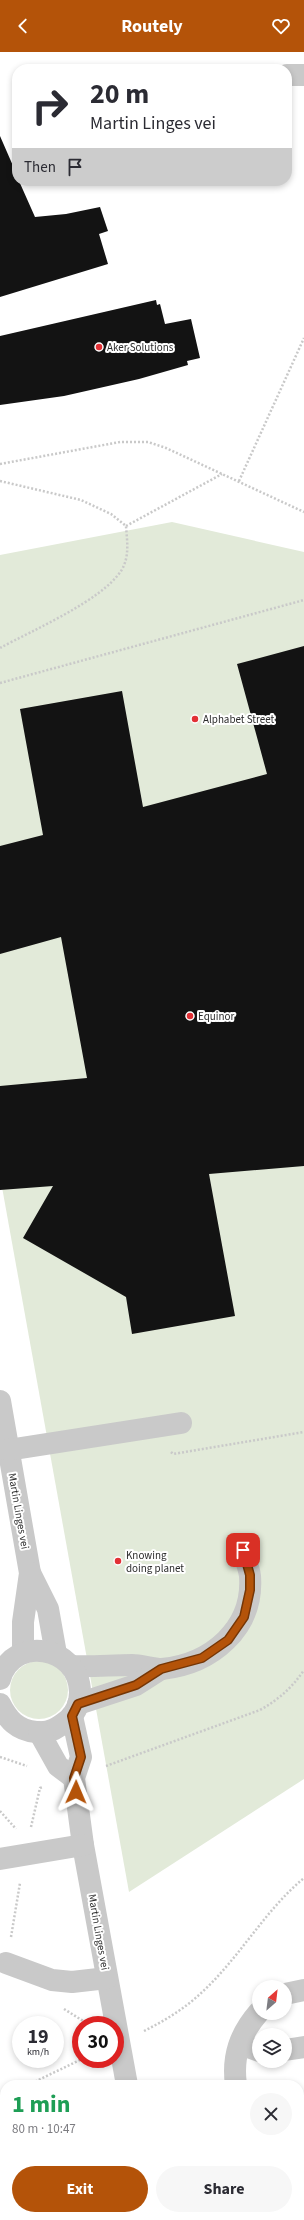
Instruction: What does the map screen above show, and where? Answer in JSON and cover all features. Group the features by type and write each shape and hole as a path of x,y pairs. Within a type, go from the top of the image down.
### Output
{"street":[{"path":"292,76 304,75"},
{"name":"Martin Linges vei","path":"0,1401 30,1573 48,1609 63,1660 79,1682 75,1710 81,1757 74,1778 83,1845 114,2016"},
{"path":"8,1450 181,1423"},
{"path":"0,1704 7,1717 7,1724 27,1731 39,1732 58,1728 75,1710 136,1685 161,1669 202,1658 216,1650 237,1629 244,1617 250,1590 250,1575 243,1550"},
{"name":"Martin Linges vei","path":"23,1653 23,1622 30,1573"},
{"path":"0,1677 8,1664 23,1653 41,1650 63,1660 101,1667 132,1665 161,1669"},
{"path":"39,1732 58,1766 74,1778"},
{"path":"0,1860 83,1845"},
{"path":"6,1963 52,1980 72,1982 107,1978"},
{"path":"292,1993 304,1990"},
{"path":"236,2080 234,2062 249,2048 257,2020"},
{"path":"292,2049 304,2047"},
{"name":"Martin Linges vei","path":"123,2068 126,2080"}],"path":[{"path":"239,481 304,338"},
{"path":"0,464 120,442 148,442 166,448 304,512"},
{"path":"126,526 222,474"},
{"path":"0,481 81,500 111,514 126,526 128,551 121,570 97,596 0,648"},
{"path":"0,683 304,600"},
{"path":"145,1429 173,1454 304,1432"},
{"path":"74,1778 146,1750 260,1710 274,1702 295,1684 304,1670"},
{"path":"0,1757 30,1767"},
{"path":"37,1781 40,1788"},
{"path":"0,1811 19,1832"},
{"path":"124,2039 177,2012 201,1993 283,1897 304,1878"},
{"path":"38,2080 72,2064"}],"green space":[{"path":"172,522 304,552 304,1779 129,1892 0,1176 0,555"},
{"path":"39,1661 50,1663 63,1674 66,1679 68,1690 66,1701 55,1714 50,1717 39,1719 28,1717 15,1706 12,1701 10,1690 12,1679 23,1666 28,1663"}],"building":[{"path":"0,136 12,164 12,186 21,186 35,217 66,214 100,207 108,231 99,234 108,264 0,297"},
{"name":"Aker Solutions","path":"156,300 157,305 160,304 165,324 191,319 200,358 187,361 188,365 139,379 64,396 0,405 0,336"},
{"name":"Equinor","path":"304,646 304,1166 209,1174 235,1316 132,1334 126,1297 23,1238 53,1186 0,1190 0,1086 87,1078 61,937 0,954 0,846 43,835 20,709 122,691 143,807 267,774 237,664"}],"place":[{"name":"Aker Solutions","path":"99,347"},
{"name":"Alphabet Street","path":"195,719"},
{"name":"Equinor","path":"190,1016"},
{"name":"Knowing doing planet","path":"118,1561"}],"route":[{"path":"76,1792 74,1778 81,1757 72,1716 78,1704 136,1685 161,1669 189,1663 202,1658 216,1650 228,1640 244,1617 248,1605 250,1575 243,1550"}]}
